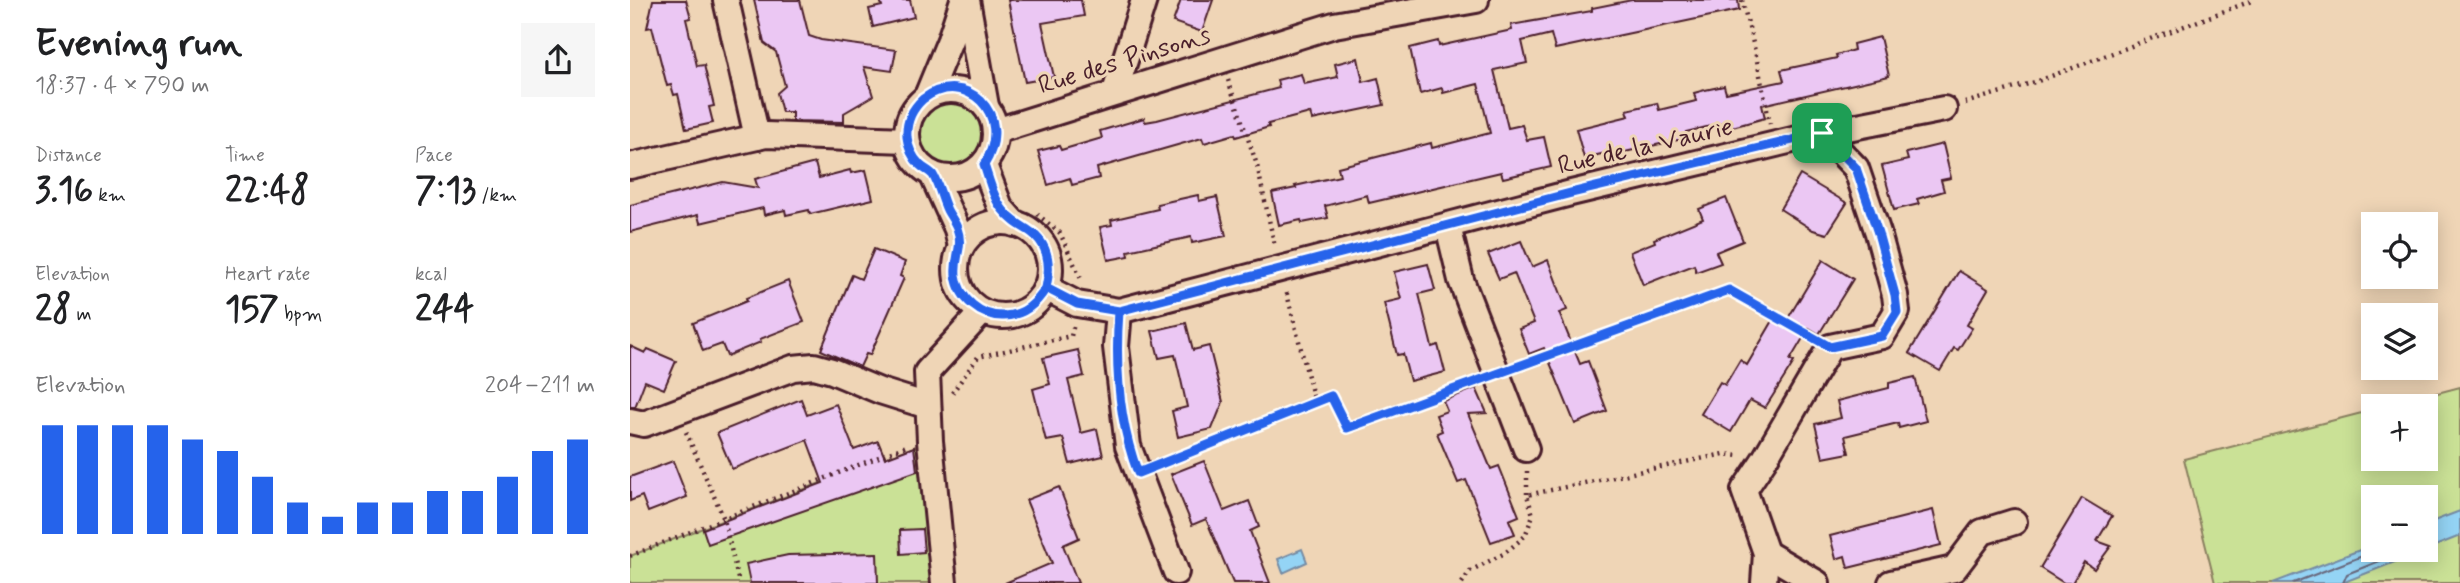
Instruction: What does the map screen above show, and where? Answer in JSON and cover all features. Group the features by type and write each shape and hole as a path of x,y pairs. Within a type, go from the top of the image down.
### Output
{"street":[{"path":"726,0 757,136"},
{"path":"927,96 965,0"},
{"path":"965,0 986,106"},
{"path":"1115,92 1144,0"},
{"name":"Rue des Pinsons","path":"996,131 1334,25 1418,5 1476,0"},
{"path":"959,90 986,106 996,131 991,153 984,165 972,173 945,178 932,174 916,160 907,140 907,127 918,104 927,96 959,90"},
{"name":"Rue de la Vaurie","path":"1046,288 1077,304 1119,311 1571,193 1822,133 1944,109"},
{"path":"1764,583 1766,553 1744,490 1830,347 1882,336 1897,312 1878,233 1856,168 1822,133"},
{"path":"630,166 766,135 907,140"},
{"path":"984,165 1000,207 1023,217 1030,231 1045,249 1050,272 1046,288 1038,301 1019,313 997,316 982,312 970,303 958,284 956,261 961,247 970,235 984,226 1023,217"},
{"path":"932,174 957,229 961,247"},
{"path":"1448,226 1461,280 1526,449"},
{"path":"1119,311 1116,347 1128,446 1176,572"},
{"path":"944,583 930,441 927,372 982,312"},
{"path":"630,421 644,424 793,368 814,366 928,406"},
{"path":"1891,583 1954,569 1982,532 2014,522"},
{"path":"1766,553 1817,583"}],"path":[{"path":"1742,0 1774,146"},
{"path":"1944,109 2038,81 2254,0"},
{"path":"1222,60 1257,165 1315,404"},
{"path":"951,395 978,357 1071,336 1082,281 1060,233 1023,217"},
{"path":"1138,473 1331,396 1347,428 1729,290 1830,347"},
{"path":"677,412 724,519 739,583"},
{"path":"630,556 917,442 930,441"},
{"path":"1462,583 1470,571 1505,553 1525,536 1533,515 1527,495 1724,454 1764,460"}],"green space":[{"path":"953,100 976,115 985,141 968,160 951,168 937,166 925,157 918,144 916,130 920,116 931,105"},
{"path":"2460,387 2460,583 2215,583 2184,459 2361,413 2361,471 2438,471 2438,394 2433,394"},
{"path":"930,441 944,583 630,583 630,556"}],"water":[{"path":"2460,511 2460,536 2438,545 2438,519"},
{"path":"1302,549 1307,562 1283,573 1278,559"},
{"path":"2361,550 2361,562 2395,562 2342,583 2273,583"}],"building":[{"path":"653,0 686,0 691,18 686,19 697,66 704,65 714,106 709,107 713,123 686,129 678,94 674,95 671,85 667,86 652,27 647,28"},
{"path":"754,0 800,0 809,36 896,50 892,71 864,67 873,96 844,113 844,122 792,121 792,112 782,112 777,93 785,86 776,52 764,43"},
{"path":"880,0 910,0 914,17 873,27 869,9 882,6"},
{"path":"1008,0 1081,0 1084,16 1042,23 1054,77 1025,82"},
{"path":"1181,0 1213,0 1202,32 1173,22"},
{"path":"1632,0 1738,0 1739,10 1555,49 1551,34 1522,41 1527,63 1494,70 1508,128 1522,125 1527,140 1544,137 1551,167 1503,178 1501,172 1369,203 1367,195 1325,206 1328,218 1279,225 1272,193 1340,176 1338,167 1431,143 1432,148 1490,133 1478,84 1443,93 1442,88 1420,94 1410,48 1438,41 1439,46 1512,30 1511,25 1592,11 1592,8"},
{"path":"1880,37 1889,76 1762,105 1765,118 1725,129 1723,123 1686,132 1687,138 1607,156 1606,153 1584,158 1576,129 1629,116 1627,110 1657,103 1659,110 1696,101 1694,93 1705,90 1724,86 1726,93 1784,81 1781,70 1837,58 1836,55 1854,50 1853,44"},
{"path":"1358,58 1363,82 1378,78 1384,105 1312,120 1310,113 1268,124 1269,127 1236,137 1235,134 1204,143 1202,138 1097,168 1099,178 1072,185 1070,178 1048,185 1038,151 1059,146 1061,150 1102,138 1100,131 1144,118 1145,122 1157,120 1279,88 1277,80 1301,74 1304,84 1338,77 1335,64"},
{"path":"1943,144 1951,178 1941,180 1944,191 1917,199 1919,204 1894,210 1882,166 1908,160 1906,153"},
{"path":"815,163 819,178 850,170 851,173 866,170 873,199 810,214 809,210 786,215 785,210 764,215 763,208 700,223 698,215 630,232 630,205 723,182 758,188 755,179"},
{"path":"1800,175 1847,203 1827,234 1813,230 1780,209"},
{"path":"1198,195 1199,201 1217,197 1226,236 1192,243 1191,237 1128,251 1129,256 1108,260 1100,227 1112,225 1111,220 1158,209 1157,204"},
{"path":"1726,198 1743,241 1716,252 1721,263 1696,272 1694,265 1643,285 1630,252 1703,219 1699,209"},
{"path":"1521,241 1532,267 1548,260 1567,310 1559,313 1580,364 1588,361 1607,411 1575,424 1544,348 1529,354 1519,329 1534,323 1514,273 1499,279 1488,254"},
{"path":"874,249 905,262 900,276 904,278 870,355 866,354 860,367 821,350 852,275 861,279"},
{"path":"1823,260 1853,279 1819,334 1809,328 1790,360 1794,362 1765,408 1750,400 1731,432 1701,414 1720,382 1725,385 1740,360 1747,365 1774,319 1784,325"},
{"path":"1428,264 1435,290 1419,294 1432,347 1438,345 1445,372 1410,381 1403,354 1397,355 1384,303 1401,299 1394,272"},
{"path":"1959,271 1988,289 1967,325 1972,328 1958,350 1954,348 1940,371 1909,353"},
{"path":"788,281 804,322 760,339 761,342 727,356 722,344 703,351 693,323"},
{"path":"1186,323 1193,350 1209,346 1223,402 1212,429 1178,437 1172,411 1187,407 1175,355 1159,358 1152,331"},
{"path":"630,346 645,353 648,349 676,361 664,389 645,381 635,407 630,407"},
{"path":"1078,350 1084,376 1068,380 1081,433 1097,429 1103,456 1070,464 1063,438 1046,441 1033,389 1050,384 1043,358"},
{"path":"1915,377 1926,421 1899,428 1898,423 1845,436 1849,453 1823,458 1815,424 1841,418 1837,401 1889,388 1889,383"},
{"path":"1476,388 1487,413 1468,414 1491,469 1499,466 1519,516 1509,520 1515,534 1491,542 1466,480 1458,483 1437,433 1442,431 1436,415 1447,411 1443,401"},
{"path":"801,399 807,415 836,404 854,450 878,441 885,458 914,447 917,471 708,544 703,529 823,483 807,440 732,469 717,433"},
{"path":"673,461 687,497 648,512 642,496 630,501 630,477"},
{"path":"1204,461 1224,511 1249,501 1259,527 1250,531 1270,583 1233,583 1206,519 1192,525 1171,474"},
{"path":"1059,487 1079,538 1063,545 1078,583 1005,583 1052,563 1026,500"},
{"path":"2082,498 2112,516 2097,541 2111,546 2094,569 2084,562 2072,583 2064,583 2040,568"},
{"path":"1933,510 1941,545 1848,568 1845,556 1836,559 1830,536"},
{"path":"922,529 924,552 901,554 900,530"},
{"path":"877,553 878,583 750,583 746,564 788,555"}],"route":[{"path":"1822,133 1571,193 1119,311 1077,304 1046,288 1050,272 1048,257 1041,242 1030,231 1015,224 1000,207 984,165 995,142 996,131 993,118 978,99 959,90 927,96 911,115 907,140 920,166 932,174 957,229 961,247 956,261 956,276 961,291 970,303 982,312 1012,316 1038,301 1046,288 1077,304 1092,307 1119,311 1116,347 1128,446 1138,473 1331,396 1347,428 1729,290 1830,347 1882,336 1897,312 1878,233 1856,168 1822,133"}]}
